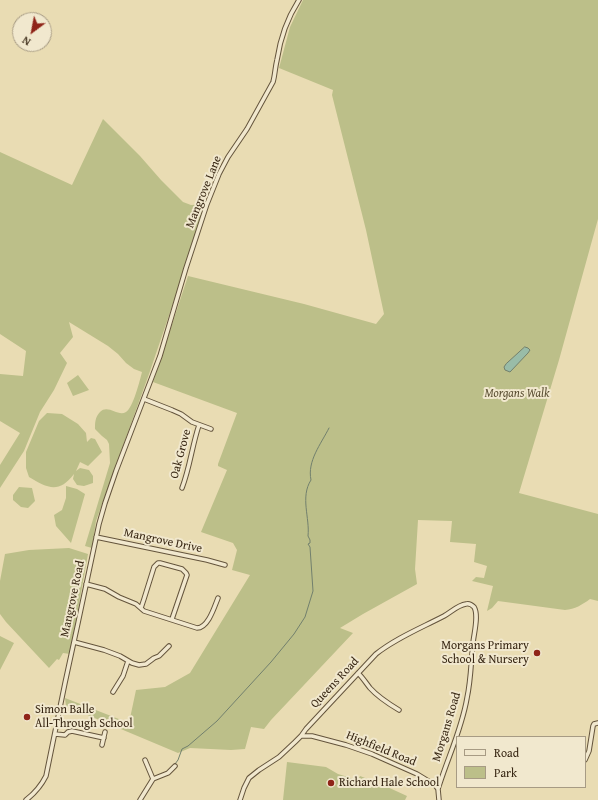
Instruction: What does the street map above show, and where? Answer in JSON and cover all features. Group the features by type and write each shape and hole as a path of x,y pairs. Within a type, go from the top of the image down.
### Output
{"street":[{"name":"Mangrove Lane","path":"144,399 160,356 186,268 219,174 228,157 247,129 273,82 281,42 289,20 299,0"},
{"name":"Oak Grove","path":"144,399 181,414 188,420 211,429"},
{"name":"Mangrove Road","path":"26,800 39,788 46,776 102,512 110,487 144,399"},
{"name":"Oak Grove","path":"182,488 190,466 199,425"},
{"name":"Mangrove Drive","path":"96,537 225,565"},
{"path":"140,608 154,567 158,563 182,569 186,575 172,620"},
{"path":"86,584 105,589 136,604 144,611 197,628 202,628 210,617 218,598"},
{"name":"Queens Road","path":"240,800 249,778 279,757 302,736 306,729 376,654 426,624 467,603"},
{"name":"Morgans Road","path":"457,736 465,710 470,679 477,613 471,604 467,603"},
{"path":"74,642 109,652 136,664 146,664 159,656 169,646"},
{"path":"113,692 128,661"},
{"path":"358,673 374,692 399,710"},
{"path":"586,758 589,751 593,726 594,724 598,724"},
{"path":"55,734 65,735 72,731 104,738"},
{"path":"102,745 105,732"},
{"name":"Highfield Road","path":"302,736 312,736 324,739 372,754 417,774 431,782 438,789"},
{"name":"Morgans Road","path":"438,789 456,740"},
{"path":"451,752 456,752"},
{"path":"145,760 153,779"},
{"path":"140,800 153,779 168,774 175,766"},
{"path":"438,789 439,800"}],"green space":[{"name":"Morgans Walk","path":"303,0 598,0 598,219 559,360 519,493 598,514 598,601 590,599 572,609 565,610 498,601 487,611 493,586 472,581 476,577 484,578 487,566 474,562 476,544 450,542 452,521 418,520 415,569 417,584 340,628 353,633 264,729 251,727 245,749 231,750 190,748 178,753 66,706 65,698 129,723 136,690 165,687 190,673 250,575 232,570 237,550 233,543 201,532 227,470 218,466 218,464 237,413 153,382 188,276 304,304 376,324 384,314 366,230 332,95 333,90 279,68 290,27"},
{"path":"103,119 183,202 191,205 207,204 149,374 96,521 92,548 85,546 110,463 109,444 107,440 95,429 96,418 100,412 106,409 123,413 129,409 136,394 142,372 134,369 126,363 108,346 69,322 73,337 60,353 67,363 54,390 40,412 24,451 0,488 0,465 20,433 0,421 0,374 23,376 26,351 0,334 0,152 72,185"},
{"path":"78,375 89,390 73,396 67,383"},
{"path":"47,413 62,414 78,424 86,433 87,442 91,438 95,439 102,452 88,466 80,462 76,471 80,468 89,470 93,476 93,483 84,486 77,485 73,479 74,474 63,484 58,487 53,487 42,484 29,477 26,468 26,452 39,421"},
{"path":"66,486 77,489 85,494 71,543 56,526 54,515 62,510 66,498"},
{"path":"19,487 32,488 35,501 28,508 21,507 13,500 13,495"},
{"path":"69,548 88,554 70,654 63,653 59,660 57,659 49,668 0,614 0,581 5,554 29,550"},
{"path":"0,636 14,643 0,670"},
{"name":"Richard Hale School","path":"287,762 326,767 338,774 358,780 360,776 407,796 405,800 283,800"}],"shaded area":[{"path":"525,347 530,350 528,353 510,372 505,370 504,367 506,364"}],"waterway":[{"path":"175,764 182,749 188,746 217,721 271,662 294,634 305,617 313,591 310,547 308,544 310,543 310,540 308,536 306,493 311,480 310,473 313,459 329,428"}],"place":[{"name":"Morgans Primary School & Nursery","path":"537,653"},
{"name":"Simon Balle All-Through School","path":"27,717"},
{"name":"Richard Hale School","path":"331,783"}]}
